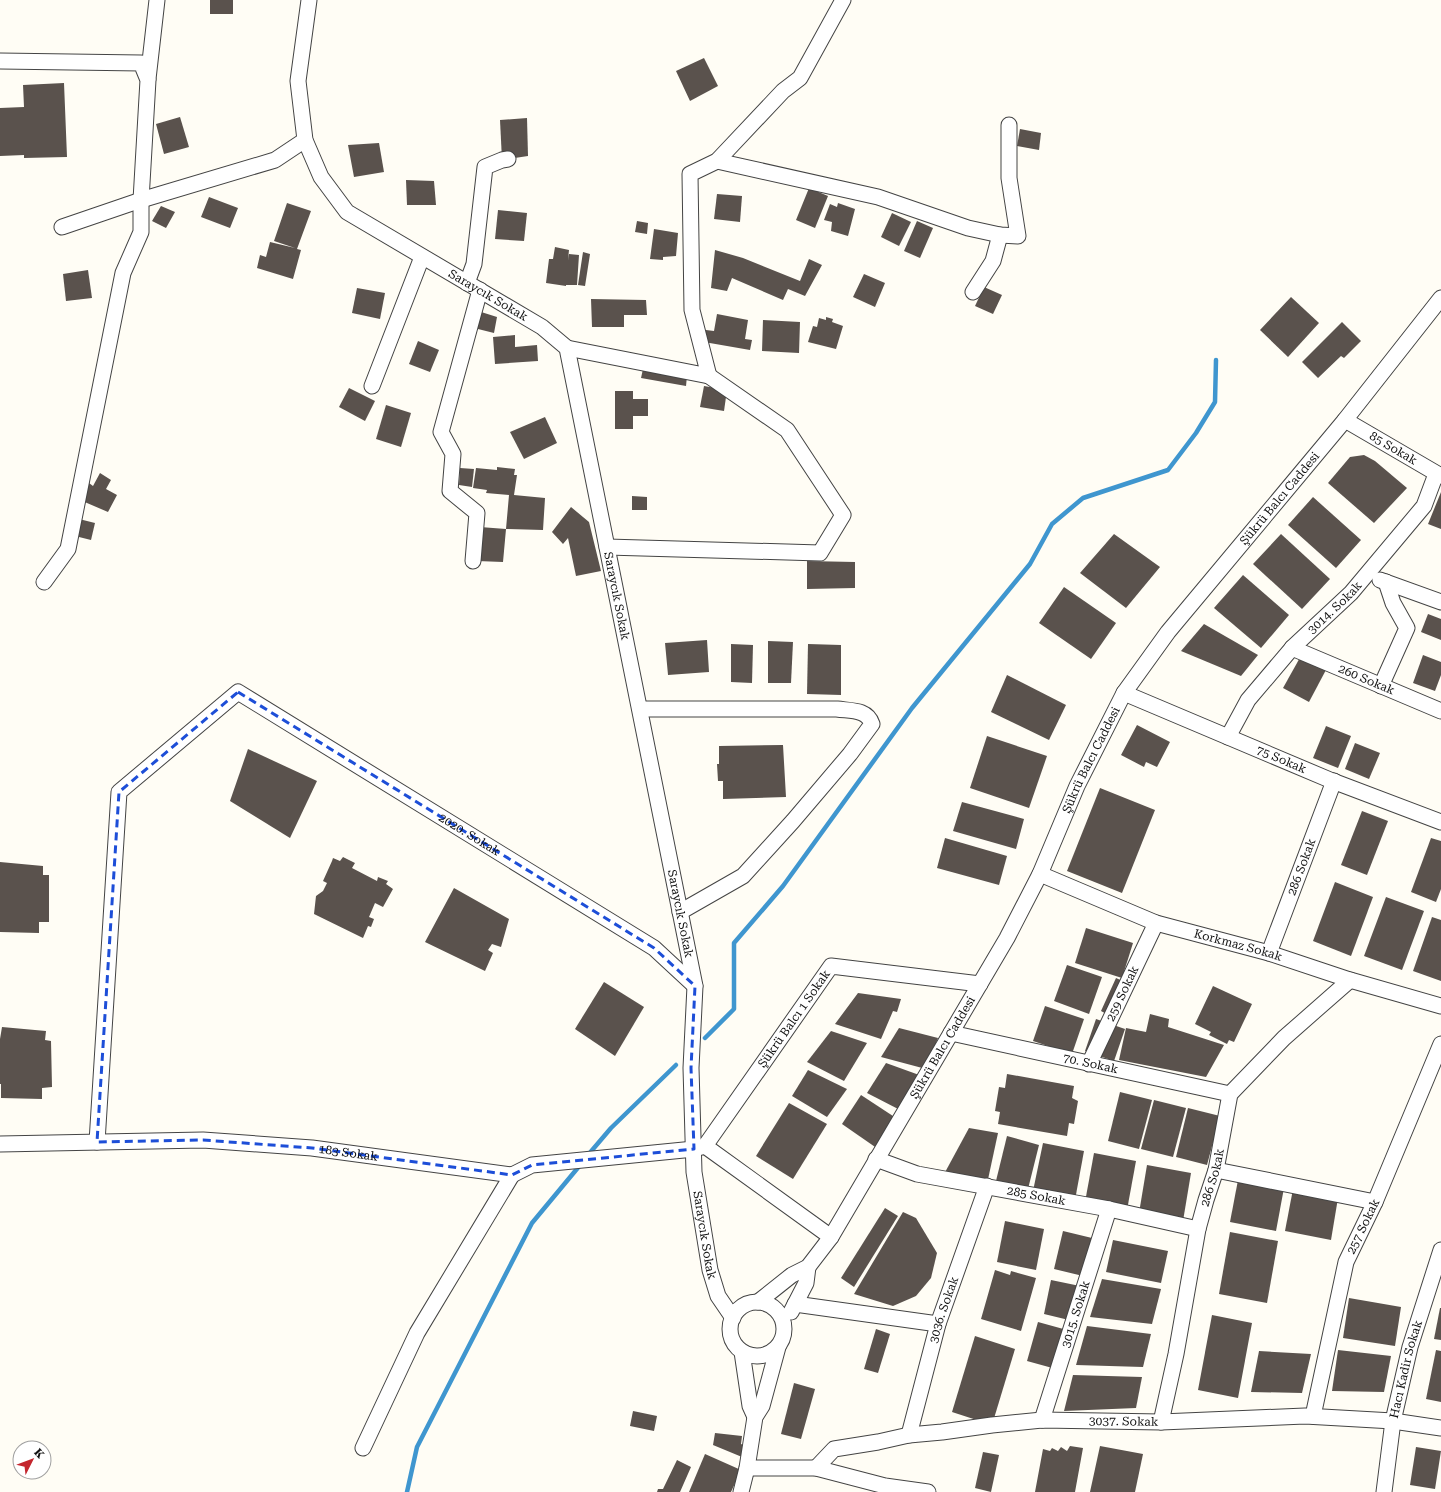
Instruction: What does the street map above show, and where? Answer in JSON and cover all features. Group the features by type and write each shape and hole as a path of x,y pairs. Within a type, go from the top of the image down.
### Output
{"street":[{"path":"44,582 68,549 123,273 141,232 141,200 148,80 157,0"},
{"name":"Saraycık Sokak","path":"309,0 298,81 305,140 321,177 348,212 542,327 567,348 695,986 691,1068 699,1147 694,1172 710,1270 718,1296 733,1318"},
{"path":"709,376 692,310 690,174 717,161 783,91 800,78 843,0"},
{"path":"0,61 141,63 148,80"},
{"path":"717,161 878,196 968,228 1000,235 1018,236 1009,178 1009,125"},
{"path":"62,227 141,200 275,160 305,140"},
{"path":"473,561 477,513 450,491 453,454 441,432 474,286 474,264 485,167 508,159"},
{"path":"973,292 993,261 1000,235"},
{"path":"372,386 422,257"},
{"name":"Şükrü Balcı Caddesi","path":"758,1302 792,1275 808,1267 831,1237 1007,938 1040,874 1077,786 1124,693 1168,632 1345,420 1441,298"},
{"path":"567,348 709,376 787,430 843,515 820,553 607,547"},
{"name":"85 Sokak","path":"1345,420 1438,475"},
{"name":"3014. Sokak","path":"1228,738 1248,700 1292,648 1352,593 1424,506 1438,475"},
{"path":"1366,575 1441,602"},
{"path":"1381,686 1407,628 1394,603 1386,582"},
{"name":"260 Sokak","path":"1292,648 1441,711"},
{"name":"2020. Sokak","path":"96,1142 119,792 238,692 654,948 695,986"},
{"name":"75 Sokak","path":"1124,693 1334,782 1441,822"},
{"path":"640,709 837,709 860,711 870,719 872,724 830,778 743,876 680,912"},
{"name":"286 Sokak","path":"1268,953 1334,782"},
{"name":"Korkmaz Sokak","path":"1040,874 1156,923 1268,953 1350,980 1441,1006"},
{"name":"259 Sokak","path":"1089,1064 1156,923"},
{"name":"Şükrü Balcı 1 Sokak","path":"699,1147 831,966 980,984"},
{"path":"1230,1094 1284,1038 1350,980"},
{"name":"70. Sokak","path":"951,1033 1230,1094"},
{"name":"257 Sokak","path":"1313,1416 1346,1262 1375,1202 1441,1044"},
{"name":"286 Sokak","path":"1160,1422 1176,1354 1198,1229 1216,1170 1230,1094"},
{"name":"183 Sokak","path":"0,1144 203,1140 312,1148 512,1175"},
{"path":"363,1448 417,1332 512,1175 532,1166 699,1147 831,1237"},
{"name":"285 Sokak","path":"876,1159 917,1174 1109,1209 1198,1229"},
{"path":"1216,1170 1375,1202"},
{"name":"3036. Sokak","path":"909,1435 938,1324 987,1186"},
{"name":"3015. Sokak","path":"1042,1420 1109,1209"},
{"name":"Hacı Kadir Sokak","path":"1384,1492 1393,1421 1410,1347 1437,1269 1441,1250"},
{"name":"Şükrü Balcı Caddesi","path":"784,1326 806,1283 808,1267"},
{"path":"741,1492 747,1468 755,1417 762,1406 778,1347 784,1334 784,1326 782,1318 772,1306 765,1303 750,1303 737,1311 730,1325 730,1333 736,1347 749,1355 765,1356 778,1347"},
{"path":"795,1304 938,1324"},
{"path":"742,1352 750,1406 755,1417"},
{"name":"3037. Sokak","path":"816,1468 834,1449 909,1435 1042,1420 1160,1422 1313,1416 1393,1421 1441,1428"},
{"path":"747,1468 816,1468 885,1486 928,1492"}],"highlighted area":[{"path":"238,692 654,948 695,986 691,1068 694,1149 532,1165 512,1175 312,1148 203,1140 97,1142 119,792"}],"building":[{"path":"210,0 233,0 233,14 210,14"},
{"path":"704,58 718,86 690,101 676,71"},
{"path":"64,83 67,157 24,158 24,155 0,156 0,108 24,107 23,85"},
{"path":"180,117 189,147 164,154 156,124"},
{"path":"527,118 528,156 502,160 500,120"},
{"path":"1020,129 1041,133 1039,150 1017,146"},
{"path":"379,143 384,172 354,177 348,145"},
{"path":"406,180 434,181 436,205 407,205"},
{"path":"809,188 828,196 815,228 796,220"},
{"path":"717,194 742,196 740,222 714,219"},
{"path":"209,197 238,208 230,228 201,217"},
{"path":"287,203 311,211 297,249 301,250 293,279 257,268 260,255 266,257 270,242 295,248 274,241"},
{"path":"838,203 855,209 848,236 831,231 832,222 824,220 830,204 837,207"},
{"path":"161,206 175,212 166,228 152,221"},
{"path":"498,210 527,213 524,241 495,239"},
{"path":"892,213 911,222 899,246 881,237"},
{"path":"637,221 648,223 647,234 635,232"},
{"path":"917,221 933,228 920,258 904,251"},
{"path":"654,229 678,233 676,256 663,257 663,260 650,259"},
{"path":"555,247 569,250 568,260 569,254 579,255 577,285 566,286 546,283 549,259 553,259"},
{"path":"715,250 743,258 800,281 809,259 822,265 805,296 788,289 783,300 732,278 727,291 711,288"},
{"path":"583,252 590,254 585,286 578,285"},
{"path":"88,270 92,298 66,301 63,274"},
{"path":"864,274 885,283 875,307 853,297"},
{"path":"984,287 1002,295 993,314 975,306"},
{"path":"357,288 385,293 380,319 352,313"},
{"path":"1291,297 1319,323 1288,357 1260,330"},
{"path":"591,299 646,300 647,315 624,315 624,327 592,327"},
{"path":"478,311 497,317 494,333 474,328"},
{"path":"717,314 748,320 745,339 752,340 750,350 704,342 706,330 714,331"},
{"path":"826,317 833,319 832,322 843,326 836,349 808,342 813,326 817,327 819,318 826,320"},
{"path":"763,320 800,322 799,353 762,351"},
{"path":"1342,322 1361,341 1344,358 1341,356 1318,378 1302,362"},
{"path":"515,335 515,347 537,345 538,361 495,364 493,337"},
{"path":"418,341 439,350 430,372 409,364"},
{"path":"643,369 687,376 686,386 641,378"},
{"path":"704,386 727,390 724,411 700,407"},
{"path":"349,388 375,401 365,421 339,407"},
{"path":"615,391 633,391 633,399 648,399 648,416 633,416 633,429 615,429"},
{"path":"386,405 411,413 401,447 376,439"},
{"path":"545,417 557,443 524,459 510,432"},
{"path":"1364,455 1375,461 1407,488 1374,523 1328,483 1350,457"},
{"path":"497,467 515,469 514,475 517,475 514,495 545,498 543,530 506,529 509,495 486,493 487,490 473,488 476,468 497,470"},
{"path":"460,468 474,469 472,487 459,485"},
{"path":"100,473 111,480 106,489 117,495 108,512 80,500 89,483 93,486"},
{"path":"1441,492 1441,529 1428,524"},
{"path":"632,496 647,497 647,510 632,510"},
{"path":"1313,497 1361,540 1336,568 1288,525"},
{"path":"571,507 589,522 601,571 576,576 568,538 563,544 552,532"},
{"path":"79,519 95,523 91,540 75,536"},
{"path":"480,527 506,529 503,562 477,561"},
{"path":"1114,534 1160,567 1126,608 1080,573"},
{"path":"1281,534 1330,579 1302,609 1253,564"},
{"path":"807,561 855,562 855,588 807,589"},
{"path":"1243,575 1289,615 1261,648 1214,608"},
{"path":"1064,587 1116,623 1091,659 1039,623"},
{"path":"1428,614 1441,619 1441,640 1421,632"},
{"path":"1204,624 1258,655 1241,676 1181,651"},
{"path":"707,640 709,672 668,675 665,643"},
{"path":"768,641 793,642 791,683 768,683"},
{"path":"731,644 753,645 752,683 731,682"},
{"path":"808,644 841,645 841,695 807,694"},
{"path":"1302,654 1327,668 1309,702 1283,688"},
{"path":"1423,655 1441,662 1441,675 1435,691 1413,683"},
{"path":"1007,675 1066,705 1049,740 991,712"},
{"path":"1137,725 1170,742 1157,767 1146,762 1144,767 1121,755"},
{"path":"1326,726 1351,736 1338,768 1313,758"},
{"path":"987,736 1047,756 1029,808 970,788"},
{"path":"1355,743 1380,753 1369,779 1345,769"},
{"path":"783,745 786,797 723,799 723,781 718,781 717,764 719,764 719,746"},
{"path":"248,749 317,781 290,838 230,801"},
{"path":"1100,788 1155,810 1122,893 1067,871"},
{"path":"962,802 1024,819 1016,849 953,831"},
{"path":"1362,811 1388,821 1367,875 1341,865"},
{"path":"945,838 1007,856 999,885 937,868"},
{"path":"1431,838 1441,841 1441,889 1436,902 1411,892"},
{"path":"343,857 355,863 352,868 377,881 378,877 388,881 386,884 393,889 383,907 375,903 369,917 374,919 371,927 368,926 363,938 314,914 316,896 323,891 327,883 323,881 333,858 340,861"},
{"path":"0,862 43,866 43,875 49,875 49,922 39,922 39,933 0,932"},
{"path":"1335,882 1373,897 1351,956 1313,941"},
{"path":"454,888 509,919 501,947 492,944 488,950 493,953 485,971 425,942"},
{"path":"1386,897 1424,911 1402,970 1364,956"},
{"path":"1432,917 1441,920 1441,981 1413,971"},
{"path":"1086,928 1133,943 1122,978 1075,963"},
{"path":"1067,965 1102,977 1089,1014 1054,1001"},
{"path":"1116,978 1127,983 1112,1017 1101,1011"},
{"path":"604,982 644,1007 615,1056 575,1029"},
{"path":"1213,986 1252,1004 1234,1042 1229,1040 1227,1044 1209,1035 1211,1032 1195,1024"},
{"path":"858,993 901,999 897,1012 893,1011 881,1039 835,1024"},
{"path":"1045,1006 1084,1019 1072,1054 1033,1041"},
{"path":"1150,1014 1169,1019 1168,1027 1224,1045 1206,1077 1119,1060 1126,1028 1146,1032"},
{"path":"1096,1019 1125,1029 1114,1061 1085,1051"},
{"path":"2,1027 46,1031 45,1040 51,1041 52,1087 42,1088 42,1099 1,1098 0,1039"},
{"path":"899,1028 938,1038 926,1069 881,1057"},
{"path":"831,1031 867,1043 844,1081 807,1062"},
{"path":"886,1063 922,1076 902,1111 867,1093"},
{"path":"808,1070 847,1089 827,1117 792,1096"},
{"path":"1007,1074 1074,1086 1072,1098 1078,1101 1074,1124 1069,1123 1067,1136 998,1124 1000,1112 995,1111 999,1087 1005,1088"},
{"path":"1120,1092 1152,1100 1139,1149 1108,1141"},
{"path":"861,1095 896,1118 878,1149 842,1124"},
{"path":"1154,1100 1186,1108 1173,1157 1141,1149"},
{"path":"789,1103 827,1124 793,1179 756,1156"},
{"path":"1188,1108 1220,1116 1207,1165 1176,1157"},
{"path":"969,1128 998,1133 987,1184 943,1176"},
{"path":"1007,1136 1039,1145 1027,1193 995,1185"},
{"path":"1043,1143 1084,1151 1075,1200 1033,1191"},
{"path":"1094,1153 1136,1161 1127,1210 1085,1202"},
{"path":"1147,1165 1191,1173 1183,1221 1139,1213"},
{"path":"1238,1180 1284,1188 1276,1231 1230,1222"},
{"path":"1293,1189 1338,1198 1331,1240 1285,1231"},
{"path":"885,1208 898,1216 854,1287 841,1278"},
{"path":"903,1212 916,1218 937,1253 931,1278 916,1296 893,1306 854,1294"},
{"path":"1005,1221 1044,1229 1036,1270 997,1262"},
{"path":"1063,1231 1092,1238 1083,1276 1054,1269"},
{"path":"1230,1232 1278,1241 1267,1303 1219,1294"},
{"path":"1113,1240 1168,1251 1161,1283 1106,1272"},
{"path":"995,1270 1010,1275 1011,1271 1036,1278 1021,1331 981,1319"},
{"path":"1102,1279 1161,1289 1152,1324 1090,1317"},
{"path":"1051,1280 1080,1286 1073,1321 1044,1314"},
{"path":"1349,1298 1401,1307 1395,1346 1343,1338"},
{"path":"1441,1308 1441,1340 1434,1339"},
{"path":"1212,1315 1252,1323 1238,1398 1198,1390"},
{"path":"1038,1322 1067,1330 1056,1369 1027,1361"},
{"path":"1087,1326 1151,1334 1143,1367 1076,1365"},
{"path":"876,1329 890,1334 878,1373 864,1369"},
{"path":"975,1336 1015,1349 992,1425 952,1412"},
{"path":"1338,1350 1391,1356 1384,1392 1332,1391"},
{"path":"1436,1350 1441,1351 1441,1402 1426,1399"},
{"path":"1259,1351 1311,1354 1302,1393 1251,1392"},
{"path":"1073,1375 1142,1377 1136,1408 1064,1411"},
{"path":"794,1383 815,1389 801,1439 781,1434"},
{"path":"633,1411 657,1416 654,1431 630,1426"},
{"path":"715,1433 742,1436 741,1444 746,1446 742,1457 713,1445"},
{"path":"1070,1446 1083,1448 1075,1492 1035,1492 1043,1449 1050,1451 1052,1448 1058,1451 1061,1447 1067,1451"},
{"path":"1100,1446 1143,1454 1135,1492 1090,1492"},
{"path":"1416,1447 1441,1451 1435,1489 1410,1485"},
{"path":"983,1452 999,1455 991,1492 975,1488"},
{"path":"705,1454 741,1470 731,1492 689,1492"},
{"path":"677,1460 691,1467 680,1492 657,1492 658,1489 663,1489"}],"waterway":[{"path":"705,1038 734,1009 734,943 783,886 912,708 1030,564 1052,524 1083,498 1168,470 1196,433 1215,402 1216,360"},
{"path":"588,1155 611,1128 676,1065"},
{"path":"407,1492 417,1447 532,1223 581,1164"}]}
